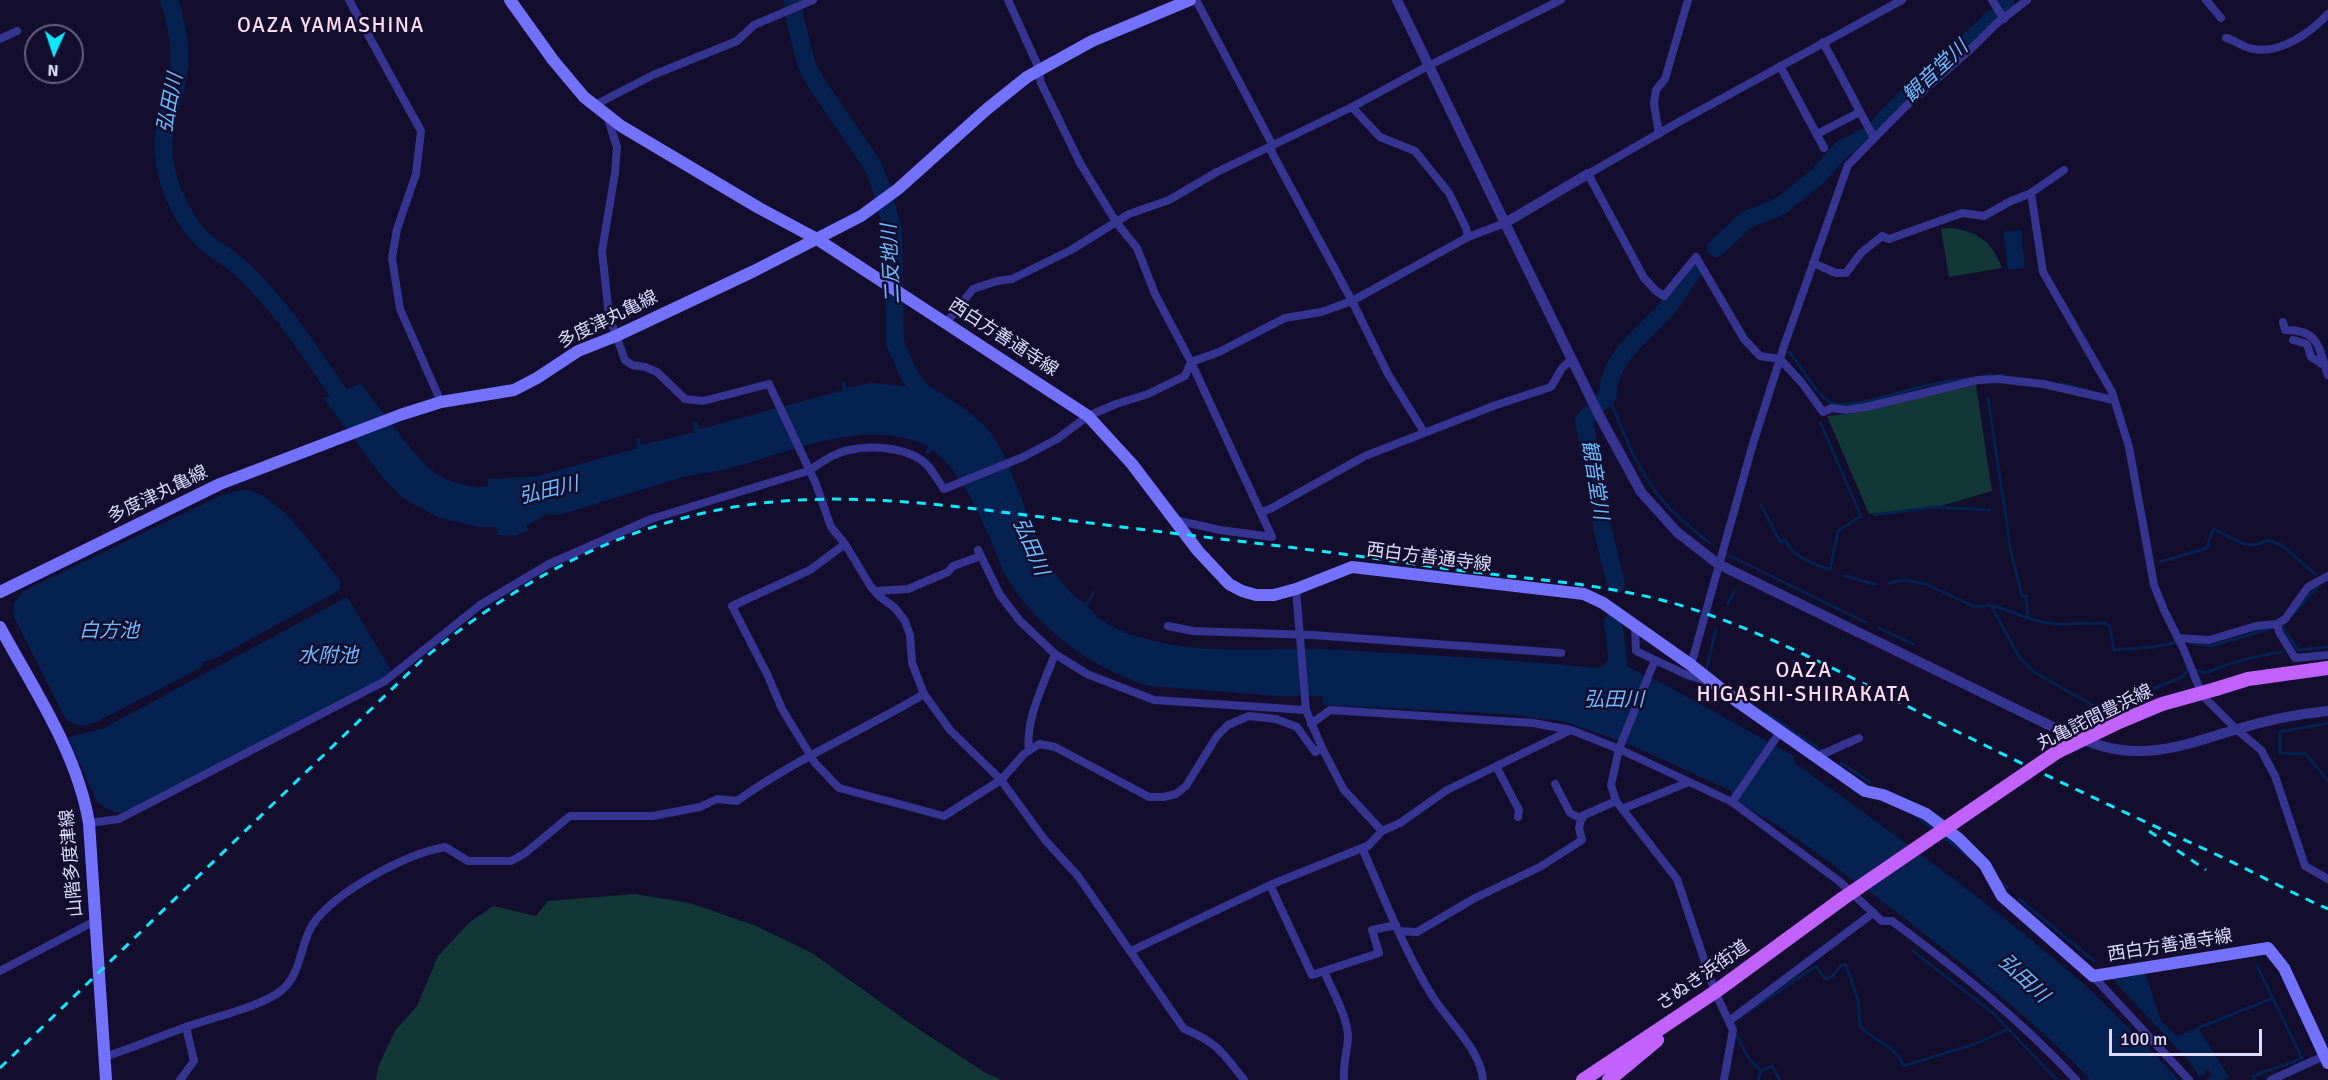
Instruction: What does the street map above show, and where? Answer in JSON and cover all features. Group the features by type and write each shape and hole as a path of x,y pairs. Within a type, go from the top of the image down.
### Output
{"main road":[{"name":"西白方善通寺線","path":"510,0 554,60 593,106 759,208 817,239 1088,416 1132,464 1198,551 1229,584 1256,595 1274,595 1352,567 1584,594 1603,603 1691,665 1710,682 1779,733 1822,754 1865,791 1883,795 1926,814 1958,838 1985,865 2002,896 2093,976 2268,948 2284,968 2325,1053"},
{"name":"多度津丸亀線","path":"0,592 220,484 400,415 441,402 514,390 578,351 616,336 861,216 898,189 987,109 1027,77 1092,41 1190,0"},
{"name":"山階多度津線","path":"0,627 65,746 85,799 89,823 106,1080"},
{"name":"丸亀詫間豊浜線","path":"1842,899 2057,752 2119,722 2162,704 2248,679 2328,668"},
{"name":"さぬき浜街道","path":"1583,1080 1714,992 1842,899"},
{"path":"1609,1080 1714,992"}],"street":[{"path":"349,0 421,131 416,174 397,229 392,258 400,309 441,402"},
{"path":"1008,0 1039,71 1041,83 1080,163 1117,223 1137,248 1155,294 1191,362 1272,537 1220,530 1175,520"},
{"path":"1196,0 1272,144 1271,151 1352,301 1388,374 1424,432"},
{"path":"1397,0 1571,360 1641,492 1677,532 1718,564 2088,743 2134,752 2160,750 2183,746 2269,721 2328,711"},
{"path":"946,323 961,301 973,290 997,281 1012,279 1071,250 1129,214 1169,200 1216,172 1352,107 1428,66 1561,0"},
{"path":"1659,134 1654,104 1656,90 1665,79 1688,0"},
{"path":"89,823 119,819 385,681 480,604 549,564 651,519 808,471 830,457 848,450 867,448 894,450 922,461 944,489 1023,458 1057,439 1088,416 1148,394 1185,376 1191,362 1219,352 1285,318 1321,312 1352,301 1468,237 1505,223 1780,66 1902,0"},
{"path":"1992,0 2004,18"},
{"path":"1691,665 1718,564 1780,359 1848,165 1905,107 2027,0"},
{"path":"2206,0 2221,18"},
{"path":"593,106 653,75 737,41 754,25 809,2"},
{"path":"2226,38 2252,49 2276,47 2305,36 2328,14"},
{"path":"0,39 17,31"},
{"path":"1823,42 1874,138"},
{"path":"1780,66 1824,147"},
{"path":"1352,107 1380,137 1415,151 1449,193 1468,237"},
{"path":"1816,134 1860,112"},
{"path":"607,116 617,147 602,251 609,316 625,360 632,365 657,372 685,399 703,401 769,384 816,484 831,527 845,544 875,591 895,608 905,621 910,635 912,663 924,694 950,730 1001,780 1045,840 1078,876 1184,1029 1205,1037 1217,1046 1244,1080"},
{"path":"1813,263 1836,273 1846,273 1861,254 1882,236 1889,239 1962,213 1984,216 2031,193 2064,170"},
{"path":"1588,174 1644,278 1656,291 1664,296 1696,257 1744,339 1760,356 1780,359 1802,383 1823,412 1832,408 1846,410 1866,407 1978,380 2043,384 2114,400"},
{"path":"2031,193 2043,272 2112,392 2129,447 2154,585 2202,695 2261,750 2275,776 2305,866 2328,879"},
{"path":"2283,322 2285,330 2301,330 2316,340 2328,375"},
{"path":"2293,339 2307,345 2311,357 2325,366"},
{"path":"1261,512 1365,456 1496,405 1551,387 1562,368 1571,360"},
{"path":"845,544 810,570 732,606 768,676 782,709 810,755 839,788 944,816 1001,780 1039,744 1055,747 1149,797 1162,797 1176,794 1186,786 1217,736 1228,725 1249,716 1276,719 1297,727 1315,752 1322,748"},
{"path":"875,591 908,589 948,572 953,566 979,553 1000,595 1020,621 1055,654 1087,674 1154,700 1306,710"},
{"path":"2179,641 2210,640 2256,626 2277,624 2285,618 2308,587 2328,576"},
{"path":"1296,589 1306,710 1322,748 1344,790 1382,831"},
{"path":"2277,624 2278,632 2295,658 2328,655"},
{"path":"1168,626 1193,631 1300,639 1561,653"},
{"path":"1635,627 1636,651 1687,675 1710,682"},
{"path":"1029,751 1027,737 1036,704 1055,654"},
{"path":"1655,660 1619,749 1611,785 1616,801 1677,879 1714,992 1733,1030 1724,1080"},
{"path":"104,1057 258,1003 283,990 296,971 312,925 330,904 407,858 427,850 445,847 468,861 511,861 524,854 570,816 653,816 700,807 717,799 737,801 810,755 924,694"},
{"path":"1311,724 1330,710 1533,723 1571,730 1619,749 1689,782 1734,799 1839,881 1882,921 1892,921 1994,1000 2076,1080"},
{"path":"1131,951 1270,885 1368,846 1382,831 1400,823 1447,790 1571,730"},
{"path":"1734,799 1779,733"},
{"path":"1822,754 1859,738"},
{"path":"1496,766 1519,810 1518,817"},
{"path":"1622,809 1689,782"},
{"path":"1555,784 1570,813 1581,819"},
{"path":"1270,885 1312,975 1379,954 1372,930 1397,928 1418,932 1475,898 1540,867 1582,840 1580,828 1582,816 1616,801"},
{"path":"1368,846 1362,848 1397,928 1431,994 1477,1057 1483,1080"},
{"path":"1729,1022 1874,913"},
{"path":"0,971 95,921"},
{"path":"1324,971 1348,1037 1343,1065 1344,1080"},
{"path":"2093,976 2189,1080"},
{"path":"180,1080 194,1060 186,1027"},
{"path":"2271,1080 2325,1053"}],"green space":[{"path":"1951,228 1969,232 1983,239 1994,251 2002,268 1949,277 1941,229"},
{"path":"1976,385 1992,491 1937,507 1869,514 1827,416 1850,414"},
{"path":"635,894 690,903 756,926 812,953 908,1022 984,1072 1001,1080 376,1080 378,1067 395,1031 417,1006 438,956 470,922 493,906 536,916 548,901"}],"water":[{"path":"2021,230 2025,268 2008,270 2003,232"},
{"name":"弘田川","path":"841,382 845,382 847,388 870,383 903,386 926,384 981,422 994,437 1005,458 1032,526 1053,570 1067,589 1085,604 1094,590 1095,593 1087,606 1102,620 1129,634 1178,646 1197,648 1314,649 1491,659 1597,668 1603,666 1609,659 1655,679 1794,756 1795,763 1895,835 2058,962 2105,1004 2179,1080 2090,1080 2048,1038 1986,983 1811,848 1767,819 1735,803 1731,791 1631,745 1566,722 1515,715 1323,705 1323,696 1279,696 1148,686 1105,668 1065,642 1030,610 1003,571 983,523 962,483 954,471 933,450 928,454 925,453 928,446 903,438 878,435 828,440 727,469 687,476 559,515 547,514 526,526 529,530 515,536 498,535 496,527 478,527 437,517 403,498 383,478 323,398 361,384 417,455 435,473 457,483 488,487 488,479 538,476 637,448 636,439 640,438 641,445 694,432 692,422 696,421 700,429 843,390"},
{"name":"白方池","path":"239,490 251,490 266,498 290,518 340,581 340,590 218,657 204,662 202,667 94,723 80,726 66,720 13,615 14,603 23,591 222,495"},
{"name":"水附池","path":"347,597 391,670 386,677 126,813 110,810 96,800 68,737 102,729"},
{"path":"2145,974 2162,1022 2177,1036 2198,1028 2229,1077 2223,1080 2205,1080 2212,1075 2207,1068 2204,1071 2206,1073 2200,1077 2187,1059 2112,979"}],"waterway":[{"name":"弘田川","path":"169,0 179,47 178,76 164,136 164,157 173,193 185,217 200,237 245,272 281,312 352,410"},
{"name":"二反地川","path":"793,0 795,19 807,66 873,166 880,184 893,230 895,343 909,375 930,402"},
{"name":"観音堂川","path":"2002,5 2006,0"},
{"name":"観音堂川","path":"1879,126 1992,19"},
{"name":"観音堂川","path":"1716,248 1746,220 1781,206 1818,176 1842,149 1864,138"},
{"name":"観音堂川","path":"1616,584 1602,527 1599,486 1592,466 1584,420 1608,395 1609,382 1620,358 1667,308 1694,269"},
{"path":"1789,352 1819,393 1830,402 1839,404 1862,402 1971,378"},
{"path":"1980,376 2003,375"},
{"path":"2062,384 2087,390"},
{"path":"1608,395 1632,452 1655,491 1670,509 1710,543"},
{"path":"1988,398 2011,552 2022,596 2026,596 2028,618"},
{"path":"1761,505 1780,542 1785,540 1798,556 1830,570 1838,531 1861,516 1820,422"},
{"path":"1874,515 1934,507 1990,510"},
{"path":"2160,562 2207,548 2213,529 2244,544 2254,545 2269,540 2283,546 2315,574"},
{"path":"1728,555 1865,622"},
{"path":"1845,576 1874,584"},
{"path":"1889,583 1904,580 1926,584 1975,607 1991,605 2037,621 2055,624 2105,623 2110,627 2114,650 2153,647 2178,642"},
{"path":"2287,621 2318,586"},
{"path":"1728,603 1735,590"},
{"path":"1992,607 2019,657 2034,672 2101,710 2182,677 2189,668 2206,673 2243,660 2282,652"},
{"name":"観音堂川","path":"1613,622 1621,686"},
{"path":"2282,626 2298,650 2328,647"},
{"path":"1879,628 1913,644"},
{"path":"1706,671 1716,629"},
{"path":"2190,643 2211,646 2269,629"},
{"path":"1766,713 1824,752"},
{"path":"2328,723 2280,732 2280,753 2306,754 2328,781"},
{"path":"1841,763 1870,782"},
{"path":"1915,815 1936,831"},
{"path":"1941,835 1971,859"},
{"path":"2000,882 2007,887"},
{"path":"2019,899 2094,961"},
{"path":"1913,951 1994,1014 2057,1080"},
{"path":"1739,1018 1816,966 1825,979 1832,977 1841,965 1846,965 1858,1000 1860,1026 1891,1049 1903,1066 1975,1044 2008,1029"},
{"path":"2255,1080 2252,1077 2302,1058 2257,966"},
{"path":"2198,1028 2273,998"},
{"path":"1735,1032 1749,1059 1761,1071 1772,1066 1780,1080"},
{"path":"1758,1080 1761,1071"}],"railway":[{"path":"0,1068 422,660 492,607 565,564 643,530 728,508 772,502 816,499 861,500 949,506 1570,583 1605,588 1671,603 1736,625 1799,652 1952,729 2328,909"},
{"path":"2149,831 2206,870"}],"district":[{"name":"OAZA YAMASHINA","path":"331,26"},
{"name":"OAZA HIGASHI-SHIRAKATA","path":"1804,683"}]}
